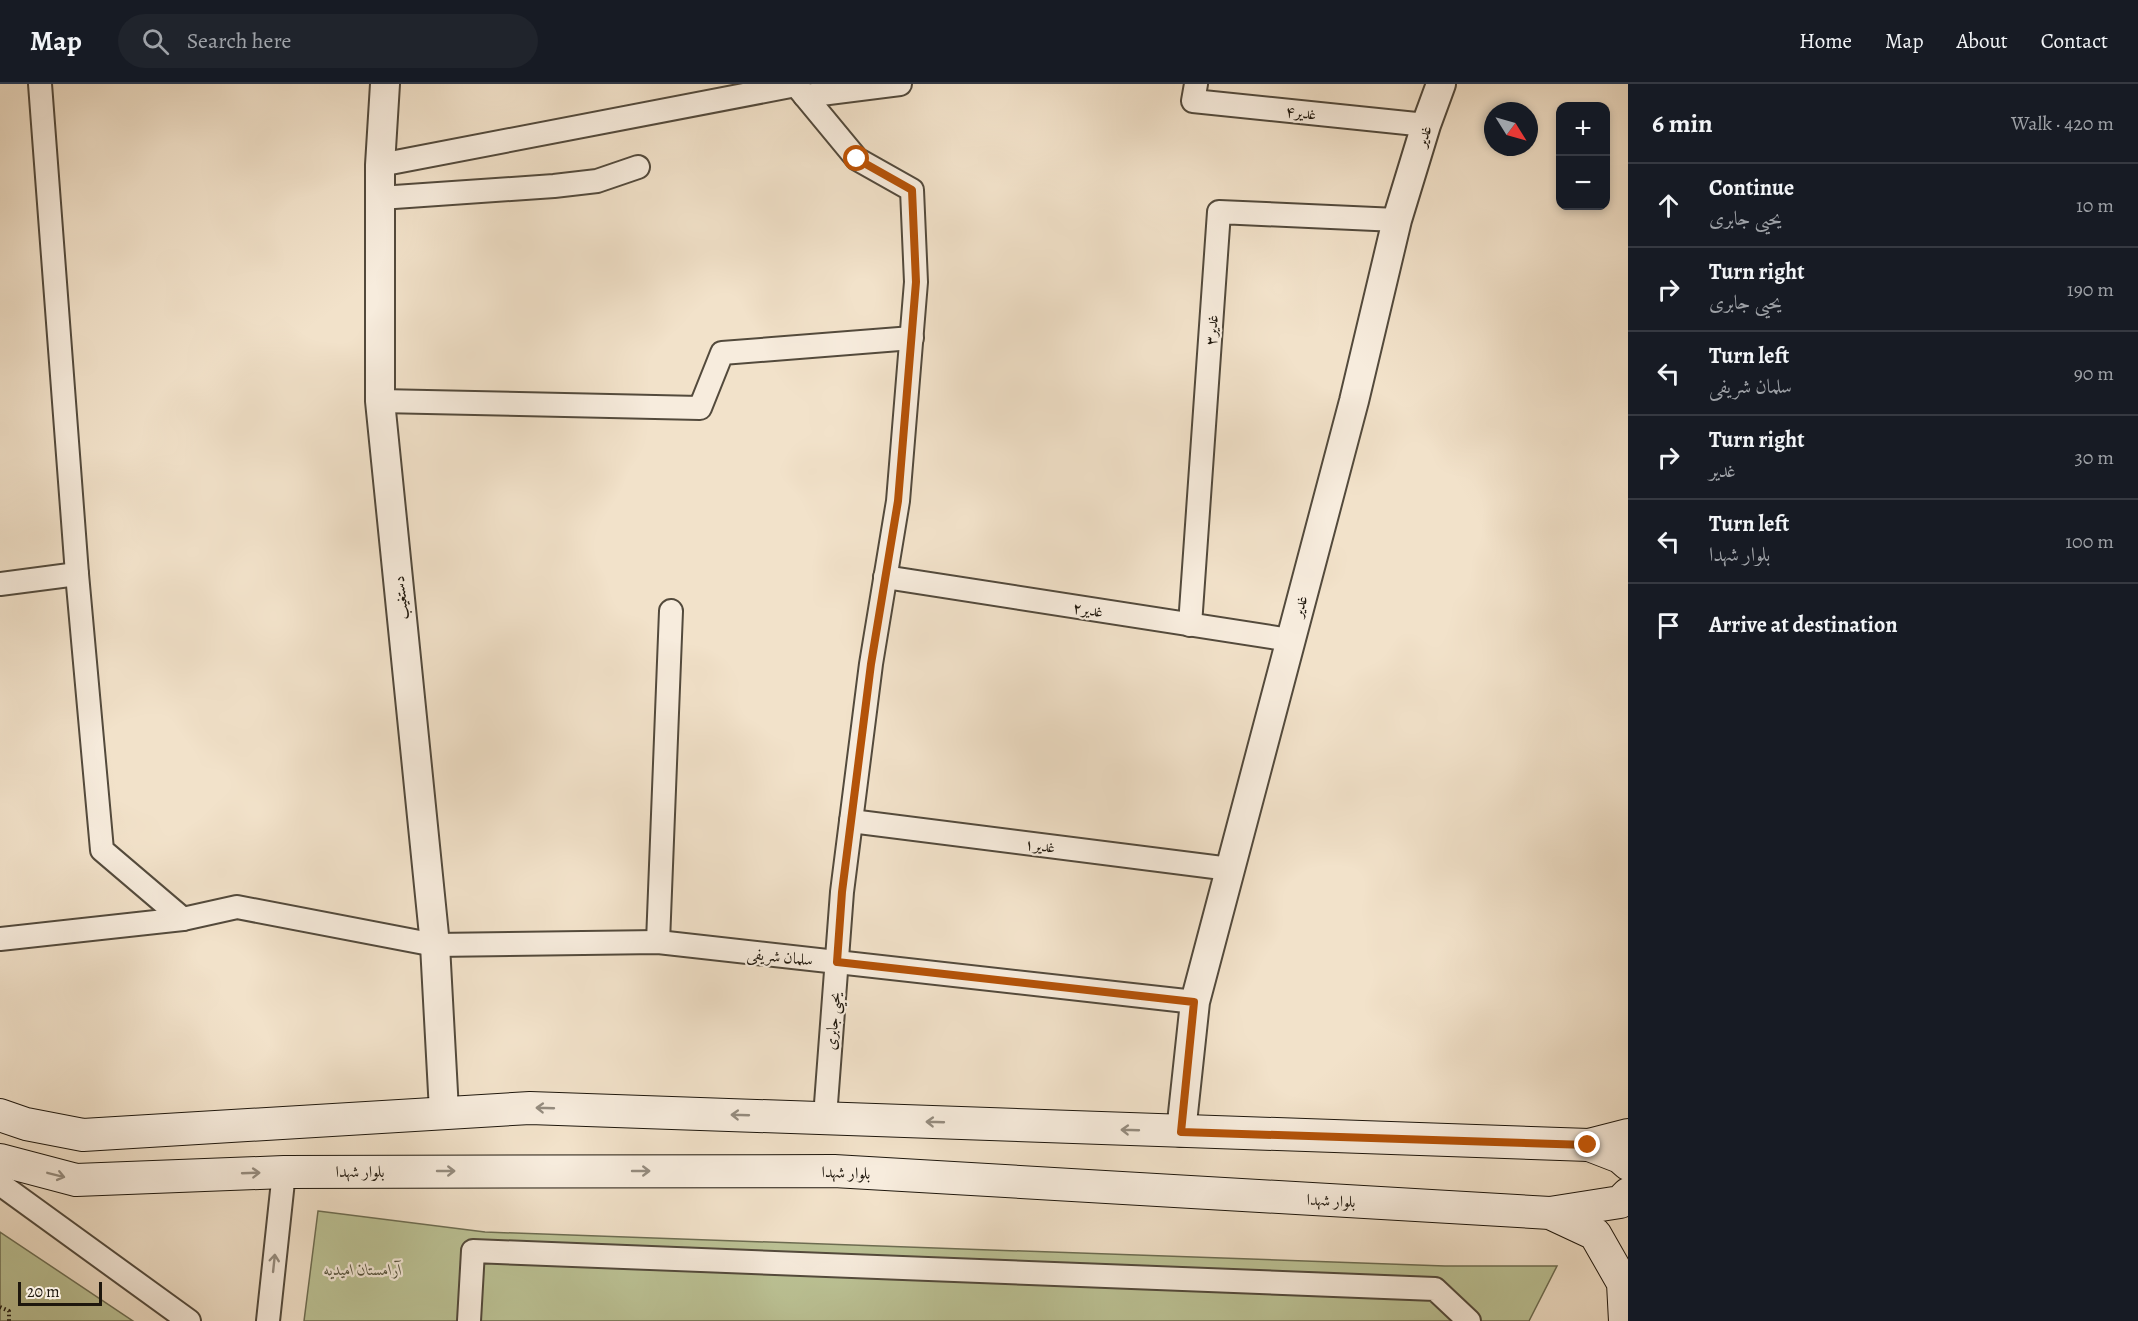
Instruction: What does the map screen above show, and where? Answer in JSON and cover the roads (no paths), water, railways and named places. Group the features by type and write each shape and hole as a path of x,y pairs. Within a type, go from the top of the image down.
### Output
{"main road":[{"path":"0,1115 26,1125 84,1135 530,1108 1588,1145 1628,1135"},
{"path":"1588,1145 1620,1157 1628,1164"},
{"name":"بلوار شهدا","path":"0,1160 76,1180 285,1172 834,1171 1550,1213 1595,1234 1623,1283 1625,1321"},
{"path":"1550,1213 1620,1202 1628,1194"}],"street":[{"path":"25,84 40,84 77,574 102,850 183,919"},
{"name":"دستغیب","path":"385,84 380,165 380,401 435,945 444,1112"},
{"path":"380,165 798,88 900,84"},
{"name":"غدیر۴","path":"1196,84 1193,101 1426,125"},
{"name":"غدیر","path":"1181,1132 1194,1002 1353,401 1397,220 1441,84"},
{"name":"یحیی جابری","path":"798,88 857,159 912,190 916,282 898,501 885,577 851,821 825,1117"},
{"path":"380,198 597,181 638,166"},
{"name":"غدیر۳","path":"1190,625 1219,212 1397,220"},
{"path":"380,401 700,408 722,353 912,338"},
{"path":"0,584 77,574"},
{"name":"غدیر۲","path":"885,577 1290,640"},
{"path":"658,942 671,611"},
{"name":"غدیر۱","path":"851,821 1230,869"},
{"name":"سلمان شریفی","path":"0,939 183,919 237,907 435,945 658,942 1194,1002"},
{"path":"267,1321 285,1172"},
{"path":"0,1184 189,1321"},
{"path":"469,1321 473,1251 1435,1289 1470,1321"}],"park label":[{"name":"آرامستان امیدیه","path":"363,1269"}]}
